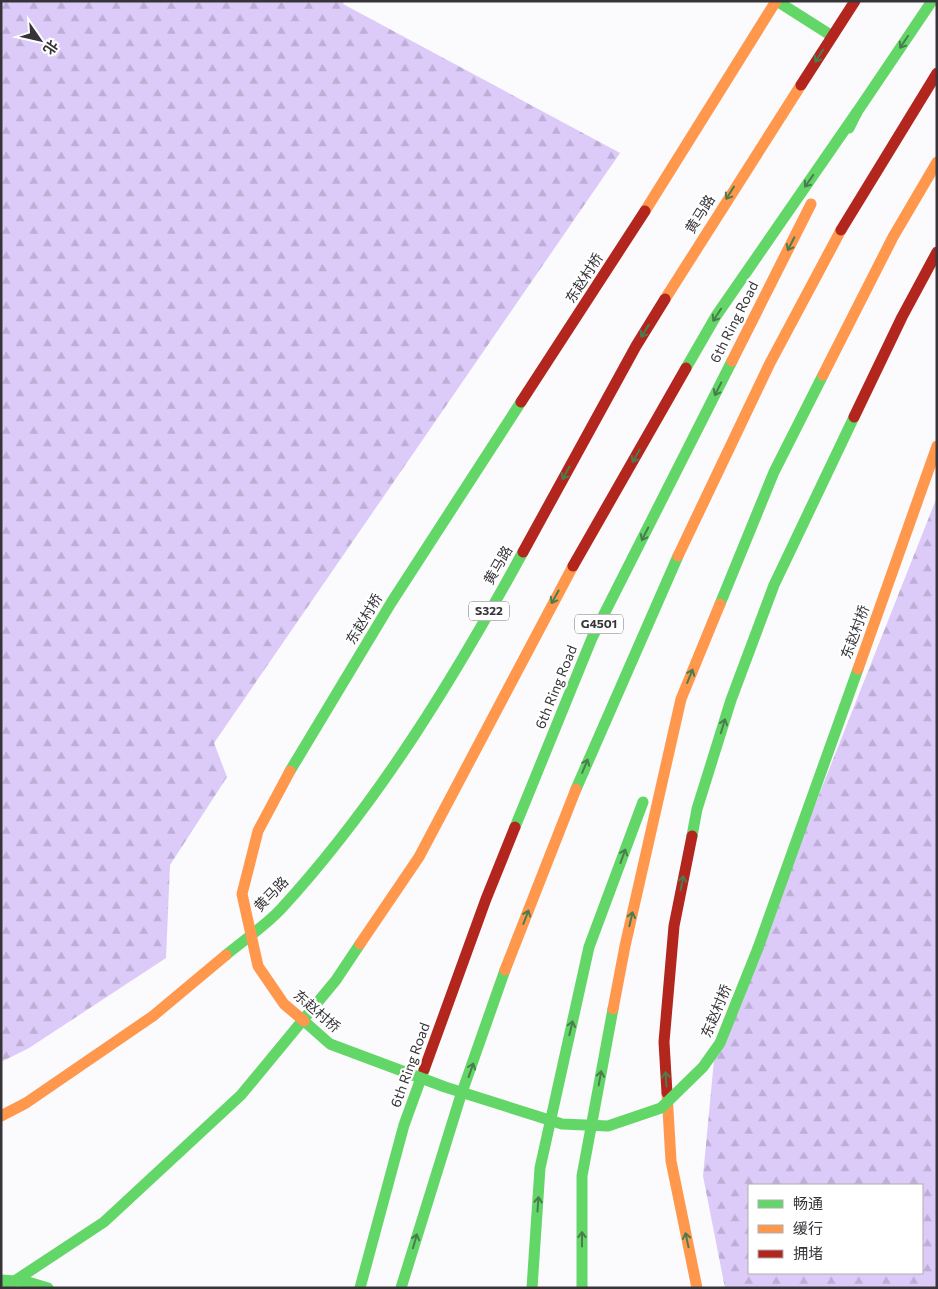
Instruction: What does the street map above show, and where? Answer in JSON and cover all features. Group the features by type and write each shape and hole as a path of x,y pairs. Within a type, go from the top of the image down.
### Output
{"main road":[{"path":"776,1 832,36"},
{"name":"东赵村桥","path":"776,1 672,170 391,603 290,771 258,831 242,894 258,966 284,1004 330,1044 445,1087 562,1124 608,1126 661,1108 703,1067 720,1043 758,948 937,446"},
{"name":"黄马路","path":"1,1116 26,1103 153,1016 280,910 353,824 424,722 518,561 636,346 746,168 855,1"},
{"name":"6th Ring Road","path":"360,1288 407,1116 486,899 592,638 857,112 932,1"},
{"name":"G4501","path":"402,1288 422,1216 496,998 570,800 636,645 746,408 886,149 937,73"},
{"path":"4,1288 104,1222 234,1102 336,980 420,857 555,597 716,316 857,112"},
{"path":"532,1288 540,1168 589,947 680,699 774,472 893,236 937,162"},
{"path":"697,1288 671,1161 664,1042 674,926 697,809 731,700 774,585 902,317 937,252"},
{"path":"582,1288 582,1176 625,946 680,699"},
{"path":"1,1280 28,1282 48,1288"}],"green space":[{"path":"1,1 344,1 343,4 620,153 214,743 227,777 170,865 166,958 29,1048 1,1062"},
{"path":"937,497 937,1288 725,1288 703,1176 714,1060"}],"traffic: fast":[{"path":"777,1 832,36"},
{"path":"849,128 857,112 932,1"},
{"path":"686,368 716,316 857,112"},
{"path":"515,827 592,638 732,361"},
{"path":"720,604 774,472 823,375"},
{"path":"290,771 391,603 521,402"},
{"path":"692,836 697,809 731,700 774,585 854,417"},
{"path":"226,955 281,909 350,826 413,738 470,646 523,552"},
{"path":"576,789 678,556"},
{"path":"758,948 858,669"},
{"path":"532,1288 540,1168 589,947 643,802"},
{"path":"4,1288 104,1222 241,1095 336,980 360,944"},
{"path":"304,1021 330,1044 445,1087 562,1124 608,1126 661,1108 703,1067 720,1043 758,948"},
{"path":"401,1288 460,1098 505,970"},
{"path":"582,1288 582,1176 613,1009"},
{"path":"360,1288 404,1125 424,1070"},
{"path":"1,1280 28,1282 48,1288"}],"traffic: slow":[{"path":"645,211 776,1"},
{"path":"665,299 801,85"},
{"path":"823,375 893,237 937,162"},
{"path":"732,361 811,204"},
{"path":"678,556 770,363 841,230"},
{"path":"858,669 937,446"},
{"path":"360,944 419,857 573,566"},
{"path":"613,1009 625,946 681,699 720,604"},
{"path":"290,771 258,831 242,894 258,966 284,1004 304,1021"},
{"path":"505,970 576,789"},
{"path":"1,1116 26,1103 153,1016 226,955"},
{"path":"667,1093 671,1161 697,1288"}],"traffic: jam":[{"path":"801,85 855,1"},
{"path":"841,230 937,73"},
{"path":"521,402 645,211"},
{"path":"854,417 902,317 937,252"},
{"path":"523,552 636,346 665,299"},
{"path":"573,566 686,368"},
{"path":"424,1070 486,899 515,827"},
{"path":"667,1093 664,1042 674,926 692,836"}]}
